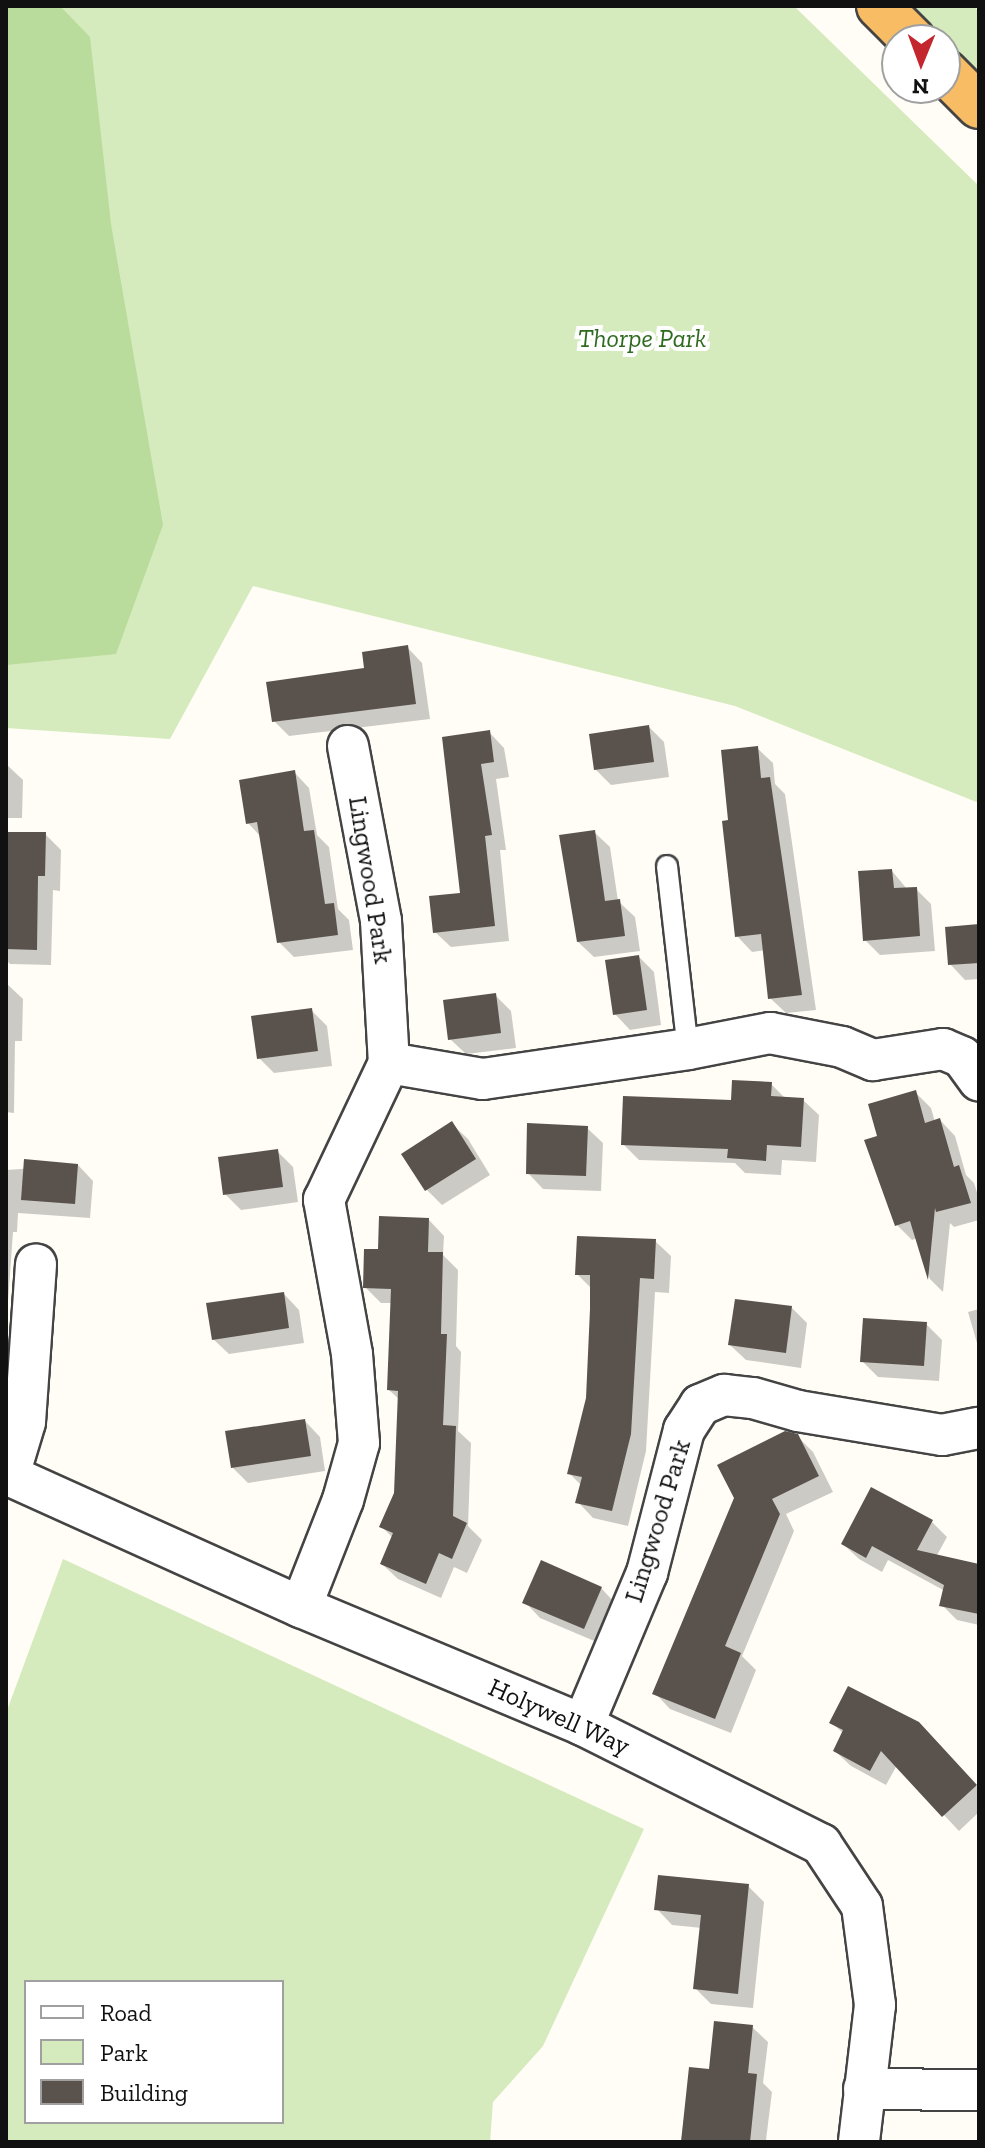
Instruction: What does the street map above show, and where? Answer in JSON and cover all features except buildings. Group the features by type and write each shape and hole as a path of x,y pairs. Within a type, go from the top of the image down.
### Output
{"highway":[{"path":"879,6 897,24"},
{"path":"961,88 979,106"}],"street":[{"name":"Lingwood Park","path":"301,1607 343,1500 359,1443 352,1354 324,1200 389,1063 381,921 348,746"},
{"path":"389,1063 483,1079 688,1049 770,1033 842,1047 873,1060 943,1049 962,1057 979,1080"},
{"path":"8,1474 25,1422 36,1264"},
{"name":"Lingwood Park","path":"583,1725 647,1573 684,1430 700,1405 724,1395 942,1435 979,1428"},
{"name":"Holywell Way","path":"8,1474 301,1607 583,1725 821,1844 862,1906 875,2005 859,2142"},
{"path":"864,2089 979,2090"}],"lane":[{"path":"667,866 688,1049"}],"green space":[{"name":"Thorpe Park","path":"6,6 794,6 881,91 881,104 895,104 979,186 979,803 735,706 253,586 170,739 6,728"},
{"path":"6,6 60,6 90,37 111,224 163,525 116,654 6,665"},
{"path":"892,6 974,6 979,12 979,89 961,72 961,24 911,24"},
{"path":"63,1559 644,1829 543,2046 493,2102 490,2142 6,2142 6,1713"}]}
